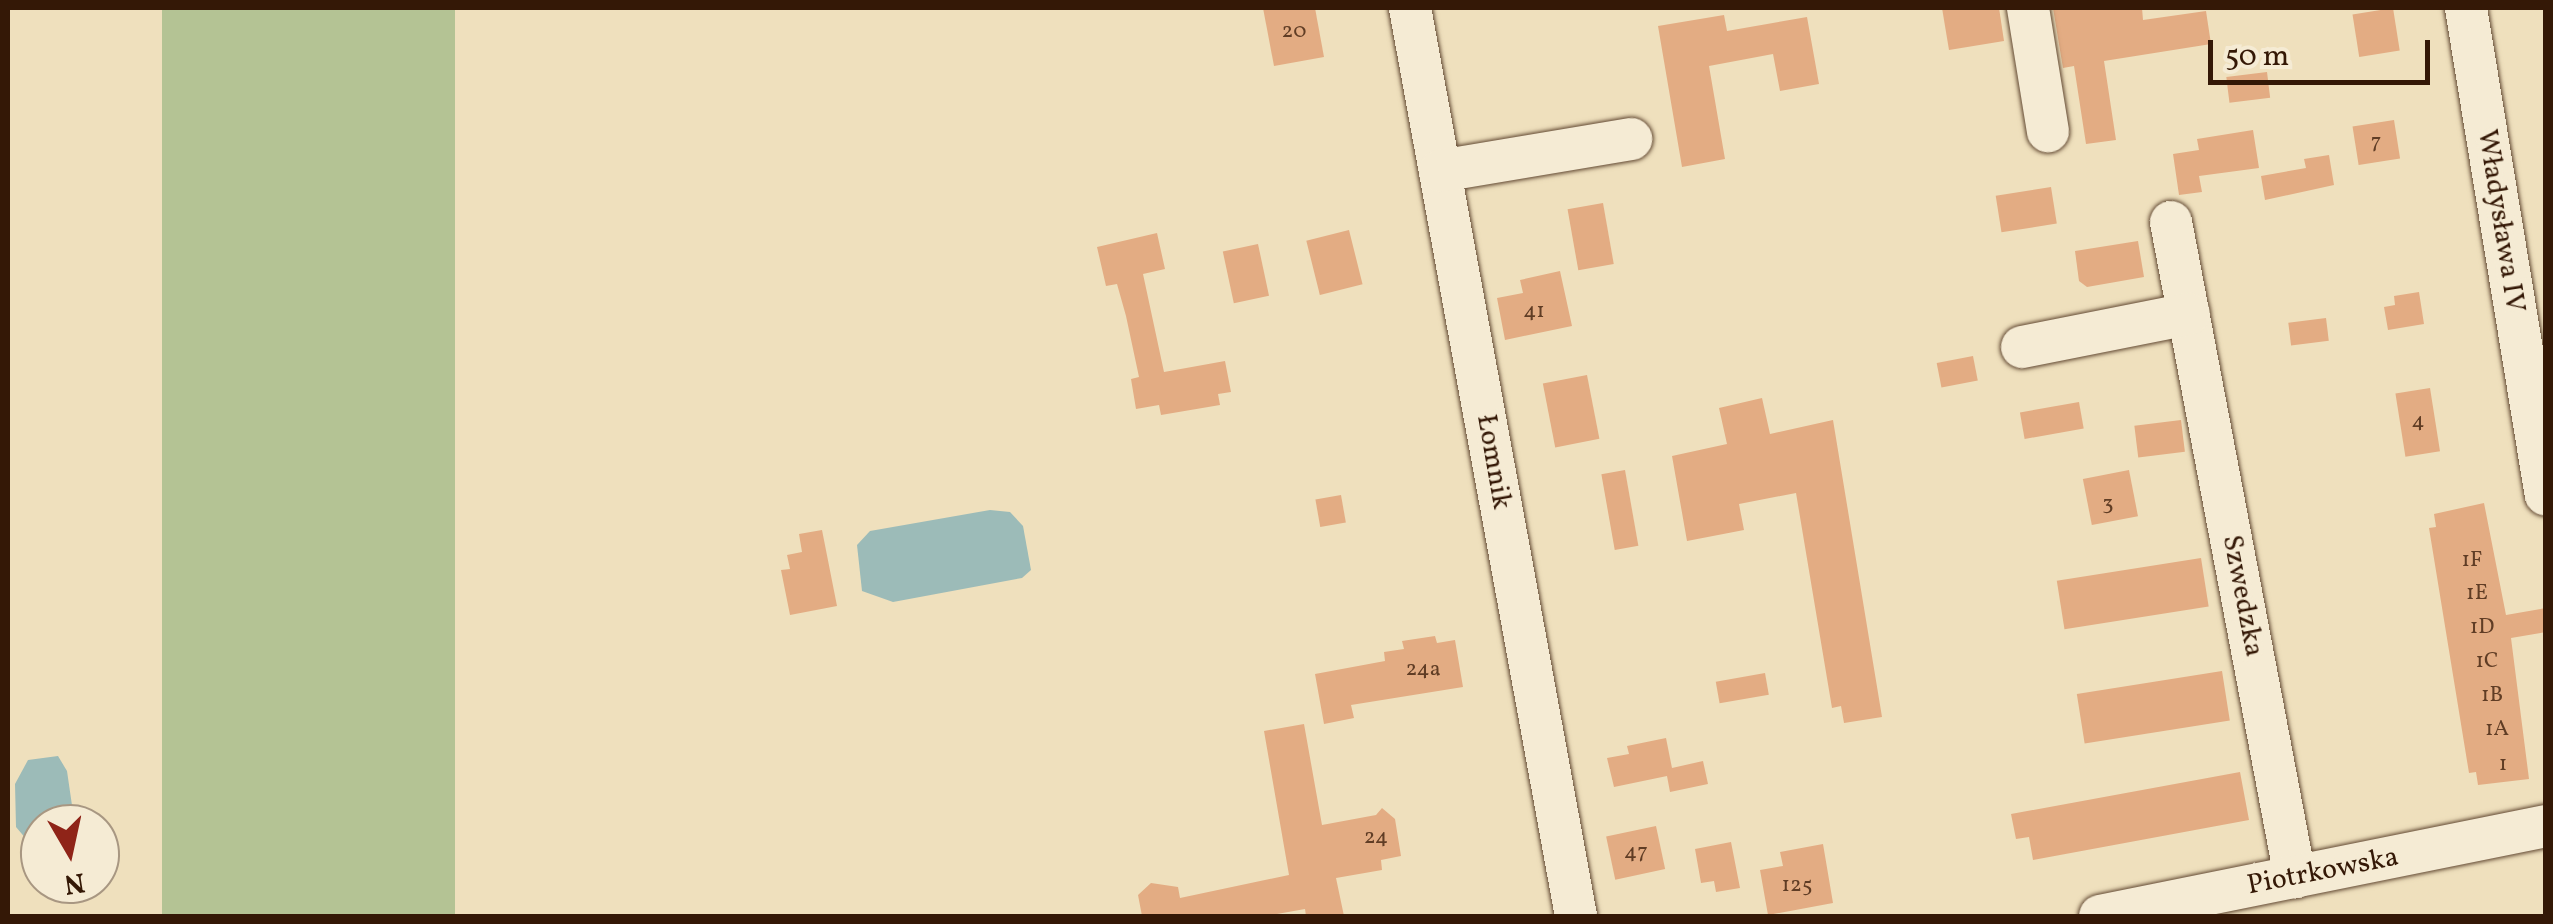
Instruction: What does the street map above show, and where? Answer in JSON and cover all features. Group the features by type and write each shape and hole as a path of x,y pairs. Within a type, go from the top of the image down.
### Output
{"street":[{"name":"Łomnik","path":"1410,8 1576,916"},
{"path":"2028,8 2048,132"},
{"name":"Władysława IV","path":"2466,8 2546,494"},
{"path":"1440,171 1631,139"},
{"name":"Szwedzka","path":"2171,222 2295,878"},
{"path":"2022,347 2188,314"},
{"name":"Piotrkowska","path":"2103,916 2546,826"}],"green space":[{"path":"162,8 455,8 455,916 162,916"}],"water":[{"path":"990,510 1010,512 1023,526 1031,570 1022,578 893,602 862,591 857,545 870,531"},
{"path":"58,756 67,771 72,804 20,804 20,832 16,827 15,784 28,760"}],"building":[{"path":"1263,8 1315,8 1324,57 1274,66"},
{"path":"1942,8 1999,8 2004,41 1949,50"},
{"path":"2053,8 2142,8 2143,20 2206,11 2211,44 2104,61 2116,140 2086,144 2074,66 2063,68"},
{"path":"2393,8 2400,50 2359,57 2353,14"},
{"path":"1724,15 1727,31 1807,17 1819,84 1780,91 1773,54 1709,66 1725,159 1682,167 1658,26"},
{"path":"2267,72 2270,98 2229,103 2226,77"},
{"path":"2394,120 2400,159 2359,165 2353,127"},
{"path":"2253,130 2259,168 2199,176 2202,192 2179,195 2173,154 2199,150 2197,139"},
{"path":"2329,155 2334,185 2265,200 2261,176 2306,168 2304,159"},
{"path":"2051,187 2057,224 2001,232 1996,196"},
{"path":"1603,203 1614,264 1578,270 1568,209"},
{"path":"1349,230 1363,284 1320,295 1306,241"},
{"path":"1157,233 1165,269 1143,274 1164,372 1225,361 1231,392 1218,394 1220,405 1161,415 1159,405 1136,409 1131,379 1139,377 1126,316 1117,284 1106,286 1097,247"},
{"path":"2138,241 2144,277 2087,287 2079,281 2075,251"},
{"path":"1258,244 1269,296 1234,303 1223,251"},
{"path":"1560,271 1572,326 1505,340 1497,298 1523,293 1520,280"},
{"path":"2419,292 2424,324 2388,330 2384,307 2395,305 2394,296"},
{"path":"2326,318 2329,341 2291,345 2288,323"},
{"path":"1973,356 1978,381 1941,388 1937,363"},
{"path":"1587,375 1599,439 1555,447 1543,384"},
{"path":"2430,388 2440,451 2405,457 2395,393"},
{"path":"1762,398 1770,434 1833,420 1882,717 1844,723 1841,706 1832,708 1796,493 1739,504 1744,530 1687,541 1672,456 1727,444 1719,408"},
{"path":"2079,402 2084,429 2025,439 2020,412"},
{"path":"2181,420 2185,452 2138,457 2134,426"},
{"path":"1625,470 1638,546 1615,550 1601,474"},
{"path":"2129,470 2138,516 2092,525 2083,479"},
{"path":"1341,495 1346,523 1320,527 1315,500"},
{"path":"2484,503 2506,615 2546,608 2546,632 2511,638 2529,779 2478,785 2476,772 2469,773 2429,528 2436,527 2434,514"},
{"path":"822,530 837,606 790,615 781,570 790,569 787,555 802,552 799,534"},
{"path":"2201,558 2209,606 2064,629 2057,581"},
{"path":"1435,636 1437,643 1455,640 1463,687 1351,705 1354,718 1324,724 1315,674 1385,661 1384,652 1404,649 1402,641"},
{"path":"2222,671 2230,720 2085,743 2077,694"},
{"path":"1765,673 1769,695 1720,703 1716,682"},
{"path":"1304,724 1322,825 1376,815 1382,808 1395,819 1401,856 1381,860 1382,870 1336,878 1344,916 1306,916 1305,909 1266,916 1142,916 1138,895 1151,883 1178,887 1180,898 1289,875 1264,731"},
{"path":"1666,738 1672,768 1703,761 1708,784 1670,792 1667,776 1614,787 1607,758 1629,754 1627,746"},
{"path":"2240,772 2249,820 2033,860 2029,837 2016,839 2011,814"},
{"path":"1656,826 1665,869 1615,880 1606,837"},
{"path":"1731,842 1740,888 1716,892 1714,881 1701,883 1695,849"},
{"path":"1823,844 1833,903 1768,915 1760,870 1783,866 1780,852"}]}
